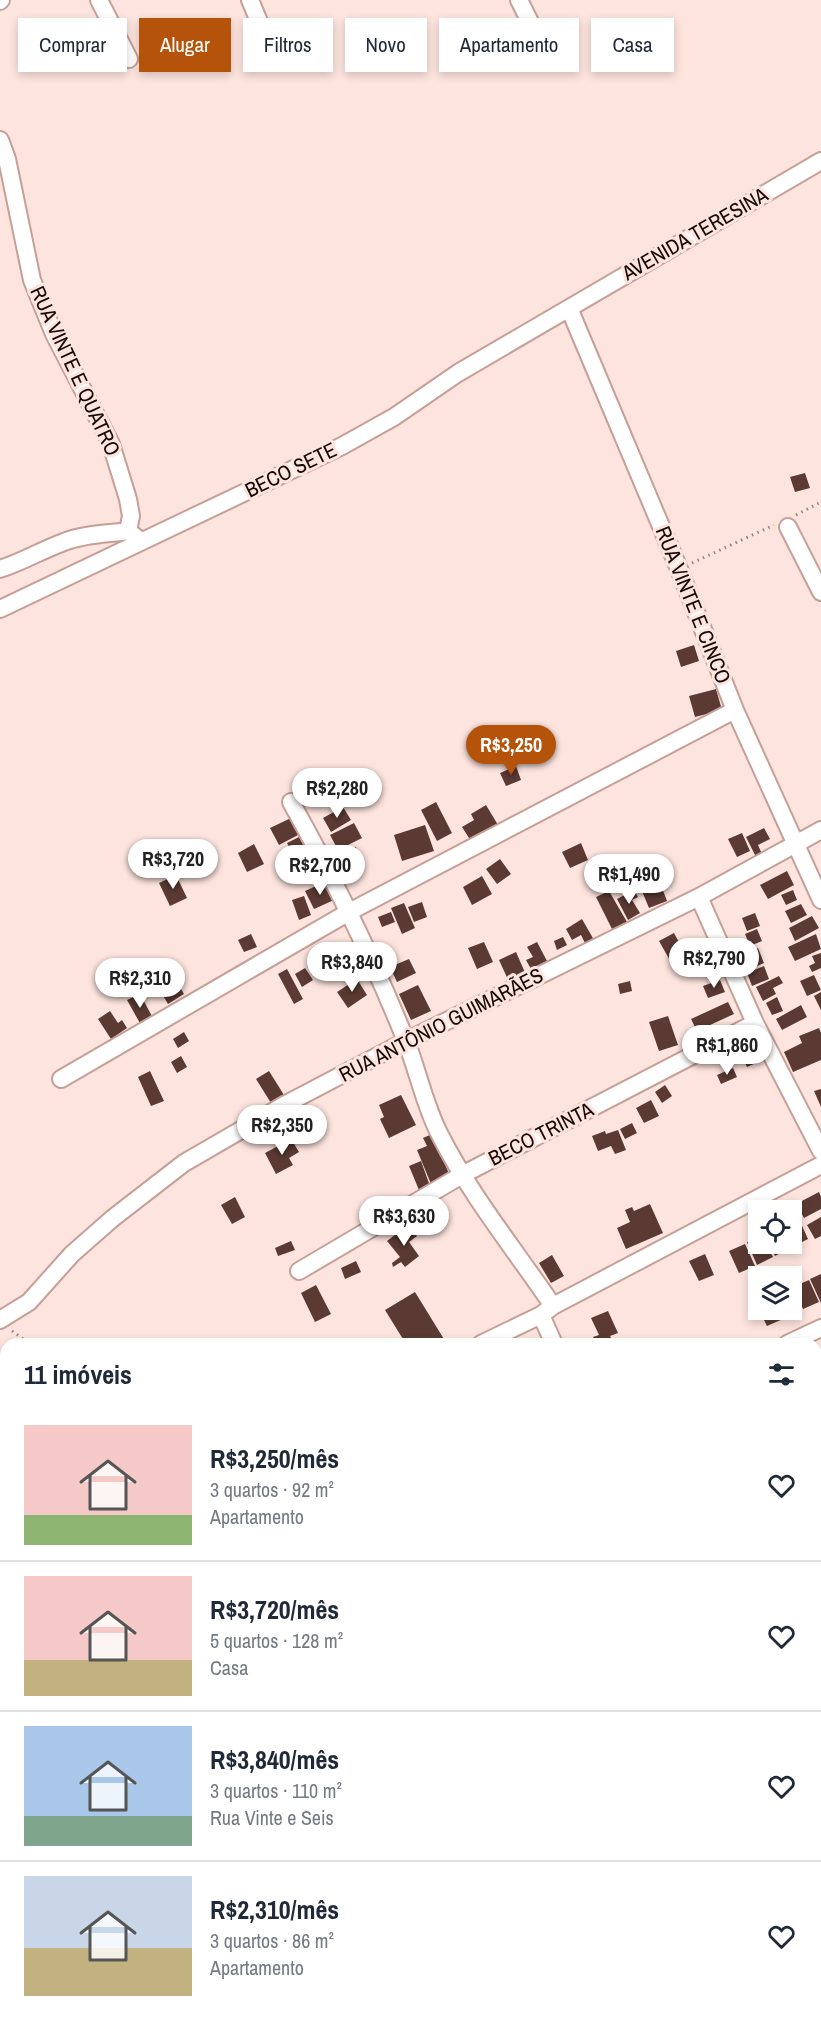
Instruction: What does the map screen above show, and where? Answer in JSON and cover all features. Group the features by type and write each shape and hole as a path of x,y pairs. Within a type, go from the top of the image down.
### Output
{"street":[{"path":"99,0 129,59"},
{"path":"250,0 258,18"},
{"path":"519,0 528,18"},
{"name":"RUA VINTE E QUATRO","path":"0,140 32,280 54,333 111,444 128,499 135,536"},
{"name":"AVENIDA TERESINA","path":"569,308 821,161"},
{"name":"BECO SETE","path":"0,609 135,536 342,446 394,417 458,373 569,308"},
{"name":"RUA VINTE E CINCO","path":"569,308 679,569 735,710 821,900"},
{"path":"786,522 821,592"},
{"path":"0,569 65,542 94,535 135,536"},
{"path":"61,1080 349,912 735,710"},
{"path":"291,802 349,912 406,1041 438,1133 547,1311 553,1338"},
{"name":"RUA ANTÔNIO GUIMARÃES","path":"4,1324 29,1302 72,1254 113,1218 184,1163 286,1104 406,1041 699,897 821,830"},
{"path":"699,897 755,1023 821,1150"},
{"name":"BECO TRINTA","path":"299,1271 462,1175 755,1023"},
{"path":"493,1338 821,1166"},
{"path":"800,1338 821,1328"}],"path":[{"path":"679,569 786,522 821,502"},
{"path":"4,1324 22,1338"}],"building":[{"path":"805,473 810,488 795,492 790,477"},
{"path":"694,645 699,661 681,667 676,651"},
{"path":"716,689 722,710 695,717 689,696"},
{"path":"516,766 521,780 506,786 500,773"},
{"path":"436,802 452,833 437,841 421,810"},
{"path":"486,805 498,825 471,841 462,827 474,820 471,814"},
{"path":"343,807 351,820 331,832 323,818"},
{"path":"291,818 300,834 279,845 270,828"},
{"path":"354,823 362,838 338,850 330,835"},
{"path":"425,825 434,851 402,861 394,835"},
{"path":"764,828 770,839 758,845 762,854 756,857 746,837"},
{"path":"742,833 750,851 737,857 728,839"},
{"path":"299,837 305,848 293,854 287,843"},
{"path":"581,843 588,860 570,868 562,852"},
{"path":"254,844 264,864 247,872 238,853"},
{"path":"356,847 360,857 343,865 338,855"},
{"path":"307,853 314,864 287,880 280,869"},
{"path":"500,859 511,874 497,884 486,869"},
{"path":"787,871 794,885 768,899 760,885"},
{"path":"656,872 667,901 649,908 637,879"},
{"path":"176,875 187,898 170,906 159,883"},
{"path":"482,876 492,894 472,905 463,887"},
{"path":"325,882 334,900 314,909 305,891"},
{"path":"634,890 638,897 632,900 640,913 628,920 617,899"},
{"path":"793,890 797,900 786,905 781,895"},
{"path":"609,891 627,922 612,929 596,897"},
{"path":"304,896 311,915 299,920 292,900"},
{"path":"422,902 427,917 414,922 408,907"},
{"path":"404,903 415,928 402,934 391,908"},
{"path":"801,904 807,915 791,923 785,911"},
{"path":"391,912 395,922 382,927 378,917"},
{"path":"755,913 760,926 747,931 742,918"},
{"path":"812,916 819,928 795,941 789,928"},
{"path":"582,919 594,940 586,945 581,935 572,940 566,929"},
{"path":"757,929 762,941 750,946 745,934"},
{"path":"674,933 687,957 672,964 659,941"},
{"path":"251,934 257,947 244,952 238,940"},
{"path":"816,934 821,949 795,961 788,947"},
{"path":"563,937 567,945 557,950 554,941"},
{"path":"484,942 493,962 477,969 468,948"},
{"path":"537,942 547,961 531,969 526,960 533,957 527,947"},
{"path":"758,948 764,963 744,972 738,958"},
{"path":"516,952 527,977 510,984 499,960"},
{"path":"335,953 343,966 332,973 324,959"},
{"path":"821,953 821,968 812,972 809,966 815,963 812,956"},
{"path":"409,959 416,973 397,982 390,967"},
{"path":"167,966 184,994 168,1004 151,975"},
{"path":"764,966 769,979 752,986 747,973"},
{"path":"305,968 313,980 302,987 295,974"},
{"path":"287,969 303,999 294,1004 278,974"},
{"path":"814,975 821,990 807,996 800,981"},
{"path":"779,976 783,983 773,988 776,994 763,1001 756,987"},
{"path":"357,979 367,995 348,1008 337,992"},
{"path":"720,980 725,992 708,998 703,986"},
{"path":"630,981 632,991 620,994 618,984"},
{"path":"418,985 431,1011 411,1020 399,994"},
{"path":"821,992 821,1010 814,996"},
{"path":"140,994 153,1018 141,1025 127,1000"},
{"path":"777,997 783,1011 772,1015 766,1003"},
{"path":"728,1002 734,1014 697,1031 691,1019"},
{"path":"801,1005 807,1017 782,1030 776,1019"},
{"path":"110,1011 118,1023 122,1020 127,1028 111,1039 98,1019"},
{"path":"668,1016 678,1045 659,1051 649,1022"},
{"path":"819,1028 821,1060 793,1072 784,1052 802,1043 799,1036"},
{"path":"184,1032 189,1041 178,1048 173,1039"},
{"path":"755,1043 763,1060 747,1067 739,1050"},
{"path":"181,1056 187,1067 177,1073 171,1062"},
{"path":"733,1068 737,1077 721,1084 717,1075"},
{"path":"150,1071 164,1101 151,1106 138,1077"},
{"path":"269,1071 284,1095 271,1103 256,1079"},
{"path":"665,1085 672,1096 662,1103 655,1092"},
{"path":"821,1089 821,1107 814,1091"},
{"path":"401,1095 416,1125 389,1138 380,1119 384,1117 379,1105"},
{"path":"651,1100 659,1116 644,1123 636,1108"},
{"path":"632,1123 637,1133 625,1139 620,1129"},
{"path":"618,1130 626,1150 615,1154 611,1146 598,1151 592,1136 605,1131 606,1134"},
{"path":"432,1134 450,1176 431,1184 417,1150 427,1146 423,1138"},
{"path":"291,1139 299,1152 289,1158 293,1165 276,1174 265,1153"},
{"path":"421,1161 430,1186 419,1190 409,1166"},
{"path":"819,1192 821,1209 804,1218 802,1201"},
{"path":"235,1197 245,1217 232,1224 221,1205"},
{"path":"650,1204 663,1233 626,1249 617,1228 630,1222 625,1210 632,1207 634,1211"},
{"path":"821,1217 821,1236 815,1239 807,1225"},
{"path":"408,1225 417,1236 409,1242 419,1256 405,1267 401,1262 393,1267 392,1263 400,1257 387,1241"},
{"path":"802,1226 808,1239 802,1242"},
{"path":"291,1241 295,1250 278,1256 275,1248"},
{"path":"745,1244 755,1266 748,1266 748,1269 739,1273 729,1251"},
{"path":"705,1254 714,1275 699,1281 689,1261"},
{"path":"752,1254 771,1254 773,1257 757,1265"},
{"path":"552,1255 564,1276 551,1283 539,1263"},
{"path":"356,1261 361,1272 345,1279 341,1268"},
{"path":"821,1274 821,1303 810,1279"},
{"path":"809,1280 819,1302 803,1309 802,1307 802,1283"},
{"path":"316,1285 331,1314 315,1322 301,1293"},
{"path":"415,1292 443,1338 402,1338 385,1310"},
{"path":"608,1311 618,1333 610,1336 611,1338 593,1338 599,1335 591,1318"},
{"path":"764,1320 781,1320 767,1326"}]}
